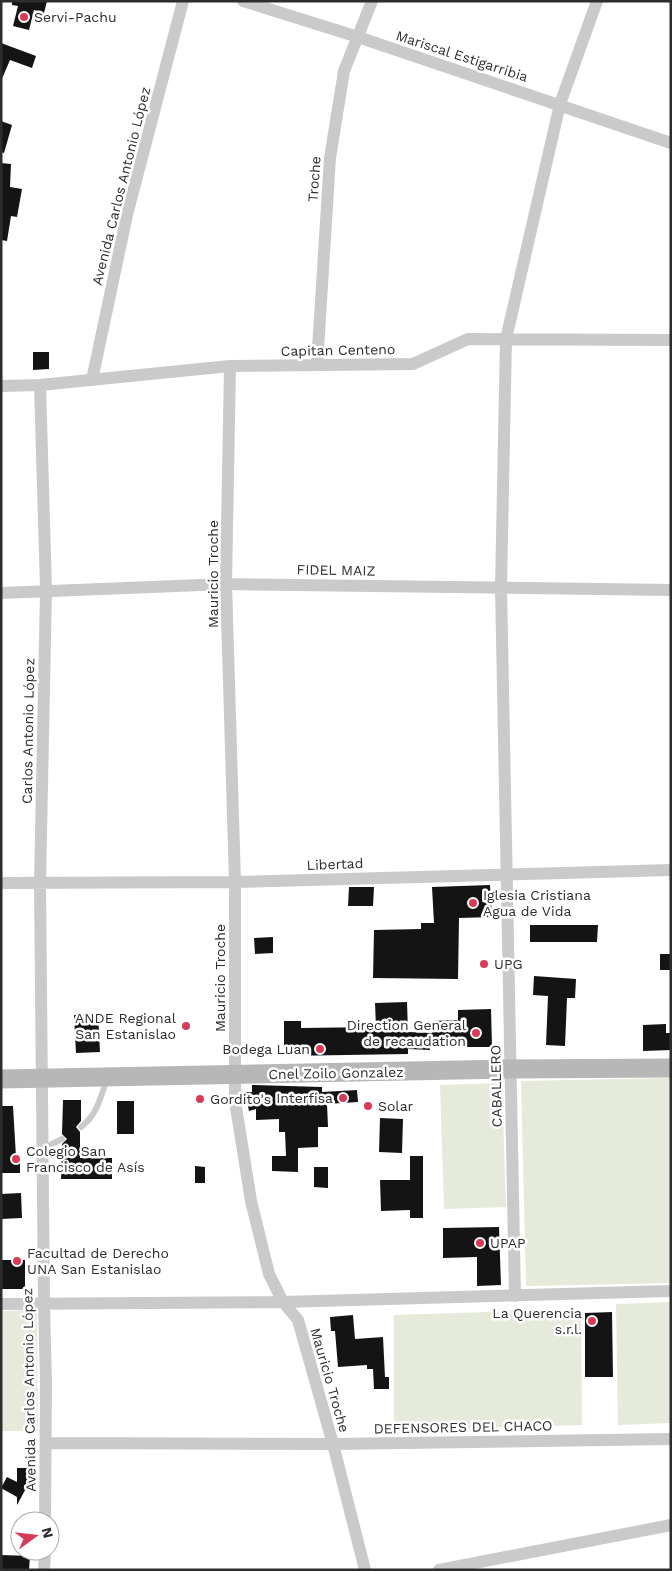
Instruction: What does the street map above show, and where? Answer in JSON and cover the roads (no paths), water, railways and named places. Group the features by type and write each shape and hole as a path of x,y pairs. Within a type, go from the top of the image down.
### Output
{"main road":[{"name":"Cnel Zoilo Gonzalez","path":"1,1079 511,1069 671,1068"}],"street":[{"name":"Avenida Carlos Antonio López","path":"92,380 127,214 183,1"},
{"name":"Mariscal Estigarribia","path":"243,1 560,104 671,143"},
{"name":"Troche","path":"317,365 330,158 344,71 372,1"},
{"name":"CABALLERO","path":"515,1296 501,588 506,339 560,104 597,1"},
{"name":"Capitan Centeno","path":"1,386 40,385 230,366 413,364 468,339 671,340"},
{"name":"Mauricio Troche","path":"230,366 226,584 235,882 235,1101 251,1201 269,1274 283,1302 298,1320 333,1444 365,1570"},
{"name":"Carlos Antonio López","path":"40,385 46,590 40,884 42,1078"},
{"name":"FIDEL MAIZ","path":"1,593 226,584 671,590"},
{"name":"Libertad","path":"1,883 235,882 671,870"},
{"name":"Avenida Carlos Antonio López","path":"42,1078 45,1511"},
{"path":"1,1304 283,1302 671,1291"},
{"name":"DEFENSORES DEL CHACO","path":"46,1443 333,1444 671,1439"},
{"path":"439,1570 671,1524"}],"lane":[{"path":"80,1127 88,1121 97,1109 107,1077"},
{"path":"42,1149 62,1139"}],"place":[{"name":"Servi-Pachu","path":"24,17"},
{"name":"Iglesia Cristiana Agua de Vida","path":"473,903"},
{"name":"UPG","path":"484,964"},
{"name":"ANDE Regional San Estanislao","path":"186,1026"},
{"name":"Direction General de recaudation","path":"476,1033"},
{"name":"Bodega Luan","path":"320,1049"},
{"name":"Interfisa","path":"343,1098"},
{"name":"Gordito's","path":"200,1099"},
{"name":"Solar","path":"368,1106"},
{"name":"Colegio San Francisco de Asís","path":"16,1159"},
{"name":"UPAP","path":"480,1243"},
{"name":"Facultad de Derecho UNA San Estanislao","path":"17,1261"},
{"name":"La Querencia s.r.l.","path":"592,1321"}]}
